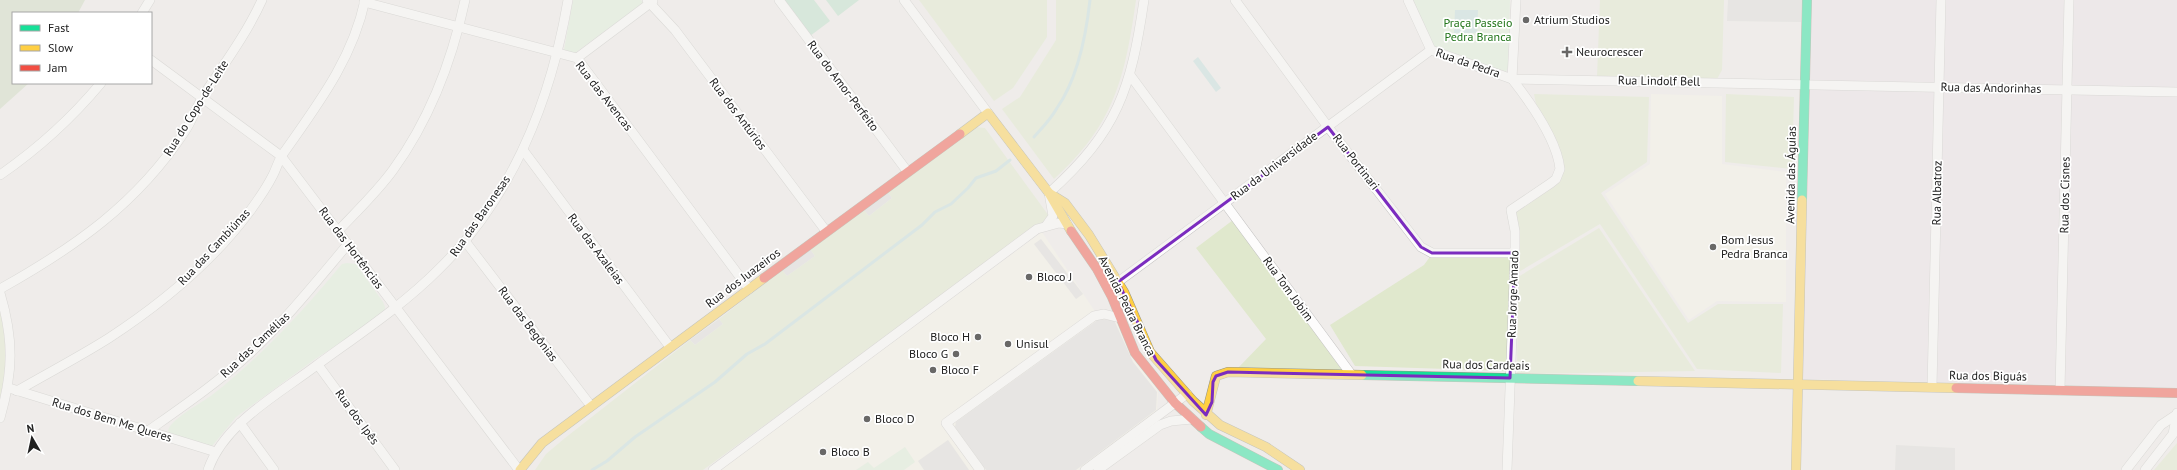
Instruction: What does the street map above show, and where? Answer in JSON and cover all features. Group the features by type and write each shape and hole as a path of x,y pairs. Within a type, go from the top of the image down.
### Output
{"street":[{"path":"143,12 150,0"},
{"name":"Rua do Copo-de-Leite","path":"0,289 75,245 115,211 147,179 185,131 203,97 244,35 262,0"},
{"path":"338,231 393,170 413,139 439,88 459,27 465,0"},
{"name":"Rua das Baronesas","path":"208,470 216,452 240,423 396,307 439,270 464,241 494,200 523,150 543,103 558,54 568,0"},
{"name":"Rua do Amor-Perfeito","path":"779,0 907,171"},
{"name":"Avenida Pedra Branca","path":"904,0 1049,193 1067,224 1097,269 1112,298 1139,359 1175,403 1192,419 1218,439 1258,458 1278,470"},
{"path":"1046,226 1052,216 1049,193 1077,168 1100,139 1121,100 1130,75 1144,0"},
{"name":"Rua Portinari","path":"1235,0 1328,126 1421,247 1432,252 1515,253"},
{"name":"Rua da Pedra","path":"1408,0 1431,50 1512,79"},
{"path":"1512,79 1516,0"},
{"name":"Avenida das Águias","path":"1796,470 1807,0"},
{"name":"Rua Albatroz","path":"1932,387 1941,0"},
{"name":"Rua dos Cisnes","path":"2060,390 2069,0"},
{"name":"Rua das Avencas","path":"364,1 576,58 749,289"},
{"name":"Rua das Cambiúnas","path":"13,389 72,360 134,321 189,277 250,211 272,176 281,156 313,111 342,64 357,27 364,1"},
{"path":"576,58 650,1"},
{"name":"Rua dos Antúrios","path":"650,1 675,30 826,231"},
{"name":"Rua da Universidade","path":"1118,282 1431,50"},
{"name":"Rua das Hortências","path":"152,61 281,156 520,470"},
{"name":"Rua Tom Jobim","path":"1130,75 1351,374"},
{"name":"Rua Lindolf Bell","path":"1512,79 1805,84"},
{"name":"Rua Jorge Amado","path":"1507,470 1515,253 1515,231 1511,210 1551,183 1559,175 1560,169 1552,144 1534,110 1512,79"},
{"path":"0,175 56,132 71,118 100,84"},
{"name":"Rua das Andorinhas","path":"1805,84 2177,92"},
{"name":"Rua dos Juazeiros","path":"520,470 542,443 907,171 988,113"},
{"name":"Rua das Azaleias","path":"523,150 670,347"},
{"name":"Avenida Pedra Branca","path":"1049,193 1065,203 1118,282 1150,352 1206,415 1220,425 1279,454 1300,470"},
{"path":"713,470 1037,229 1059,223 1067,224"},
{"name":"Rua das Begônias","path":"464,241 591,406"},
{"name":"Rua das Camélias","path":"148,431 203,392 248,355 287,316 348,244"},
{"path":"0,293 10,337 13,389 0,418"},
{"path":"980,470 946,423 1094,316 1104,314 1120,318"},
{"name":"Rua dos Ipês","path":"318,365 395,470"},
{"name":"Rua dos Cardeais","path":"1206,415 1212,402 1213,382 1216,376 1221,373 1351,374 1798,384"},
{"name":"Rua dos Biguás","path":"1798,384 2177,393"},
{"name":"Rua dos Bem Me Queres","path":"13,389 216,452"},
{"path":"1085,470 1187,394"},
{"path":"2126,470 2161,425 2177,414"},
{"path":"2145,470 2174,434 2177,414"},
{"path":"1098,470 1160,425 1171,421 1192,419"},
{"path":"240,423 274,470"}],"highlighted area":[{"path":"1328,127 1421,247 1432,253 1515,253 1510,378 1228,372 1216,376 1213,382 1212,402 1206,415 1156,360 1118,282"}],"shaded area":[{"path":"1728,0 1802,0 1801,22 1727,21"},
{"path":"1812,0 2177,0 2177,388 1802,379"},
{"name":"Bom Jesus Pedra Branca","path":"1651,94 1722,96 1722,164 1786,172 1786,302 1717,301 1689,320 1605,194 1650,164"},
{"path":"887,191 892,198 869,216 863,209"},
{"name":"Unisul","path":"1042,232 1098,316 1114,318 1158,391 1157,411 1078,470 719,470"},
{"path":"1041,239 1083,294 1076,299 1034,244"},
{"path":"810,249 815,256 787,276 782,270"},
{"path":"719,319 723,324 695,345 690,340"},
{"path":"1099,319 1114,320 1133,362 1157,392 1156,410 1076,470 986,470 955,427 956,422"},
{"path":"948,440 969,470 924,470 918,461"},
{"path":"1896,445 1955,448 1955,470 1895,470"}],"green space":[{"path":"0,0 85,0 79,12 12,12 12,84 28,84 0,109"},
{"path":"573,0 641,0 643,3 575,53 564,50"},
{"path":"783,0 814,0 830,21 810,36"},
{"path":"826,0 859,0 838,16"},
{"path":"919,0 1047,0 1047,37 1013,88 994,101"},
{"path":"1056,0 1136,0 1127,53 1121,77 1113,98 1091,139 1054,179 1002,109 1020,97 1056,40"},
{"name":"Praça Passeio Pedra Branca","path":"1411,0 1510,0 1508,67 1506,72 1434,46"},
{"path":"1600,0 1724,0 1722,70 1717,79 1597,77"},
{"path":"1534,94 1649,97 1647,162 1601,193 1688,323 1718,304 1783,304 1781,373 1697,369 1600,224 1517,273 1514,211 1562,176 1537,109"},
{"path":"1726,94 1794,97 1792,169 1725,162"},
{"path":"975,127 985,128 1049,216 1048,222 1036,227 703,470 535,470 546,454 565,438 690,340 695,345 723,324 719,319 782,270 787,276 815,256 810,249 863,209 869,216 892,198 887,191"},
{"path":"1233,220 1342,370 1238,368 1266,339 1196,248"},
{"path":"1599,228 1695,371 1517,374 1518,277"},
{"path":"1432,254 1514,255 1509,371 1355,366 1330,325 1424,265"},
{"path":"342,264 356,264 383,302 385,307 384,315 315,359 236,417 212,446 171,434 168,431 174,421 212,395 264,350 296,317"},
{"path":"0,308 3,321 6,355 0,402"},
{"path":"2177,443 2177,470 2154,470"},
{"path":"905,447 915,462 904,470 856,470 868,462 874,468"}],"water":[{"path":"1455,10 1478,10 1477,33 1454,33"},
{"path":"1198,57 1221,88 1216,92 1193,61"}],"waterway":[{"path":"1034,137 1052,116 1064,96 1076,70 1086,28 1090,0"},
{"path":"592,470 607,461 635,437 715,382 747,354 765,344 922,225 935,212 951,204 976,178 996,171 1010,160"}],"traffic: fast":[{"path":"1802,200 1807,0"},
{"path":"1362,375 1638,381"},
{"path":"1201,427 1209,434 1278,470"}],"traffic: slow":[{"path":"960,134 988,113 1049,193 1071,231"},
{"path":"1049,193 1065,203 1089,235 1124,292 1150,352 1193,401 1220,425 1266,447 1300,470"},
{"path":"1796,470 1802,200"},
{"path":"520,470 542,443 764,278"},
{"path":"1206,415 1216,376 1228,372 1362,375"},
{"path":"1638,381 1956,388"}],"traffic: jam":[{"path":"764,278 960,134"},
{"path":"1071,231 1097,269 1112,297 1135,353 1175,403 1201,427"},
{"path":"1956,388 2177,393"}],"place":[{"name":"Atrium Studios","path":"1526,20"},
{"name":"Neurocrescer","path":"1567,52"},
{"name":"Bom Jesus Pedra Branca","path":"1713,247"},
{"name":"Bloco J","path":"1029,277"},
{"name":"Bloco H","path":"978,337"},
{"name":"Unisul","path":"1008,344"},
{"name":"Bloco G","path":"956,354"},
{"name":"Bloco F","path":"933,370"},
{"name":"Bloco D","path":"867,419"},
{"name":"Bloco B","path":"823,452"}]}
